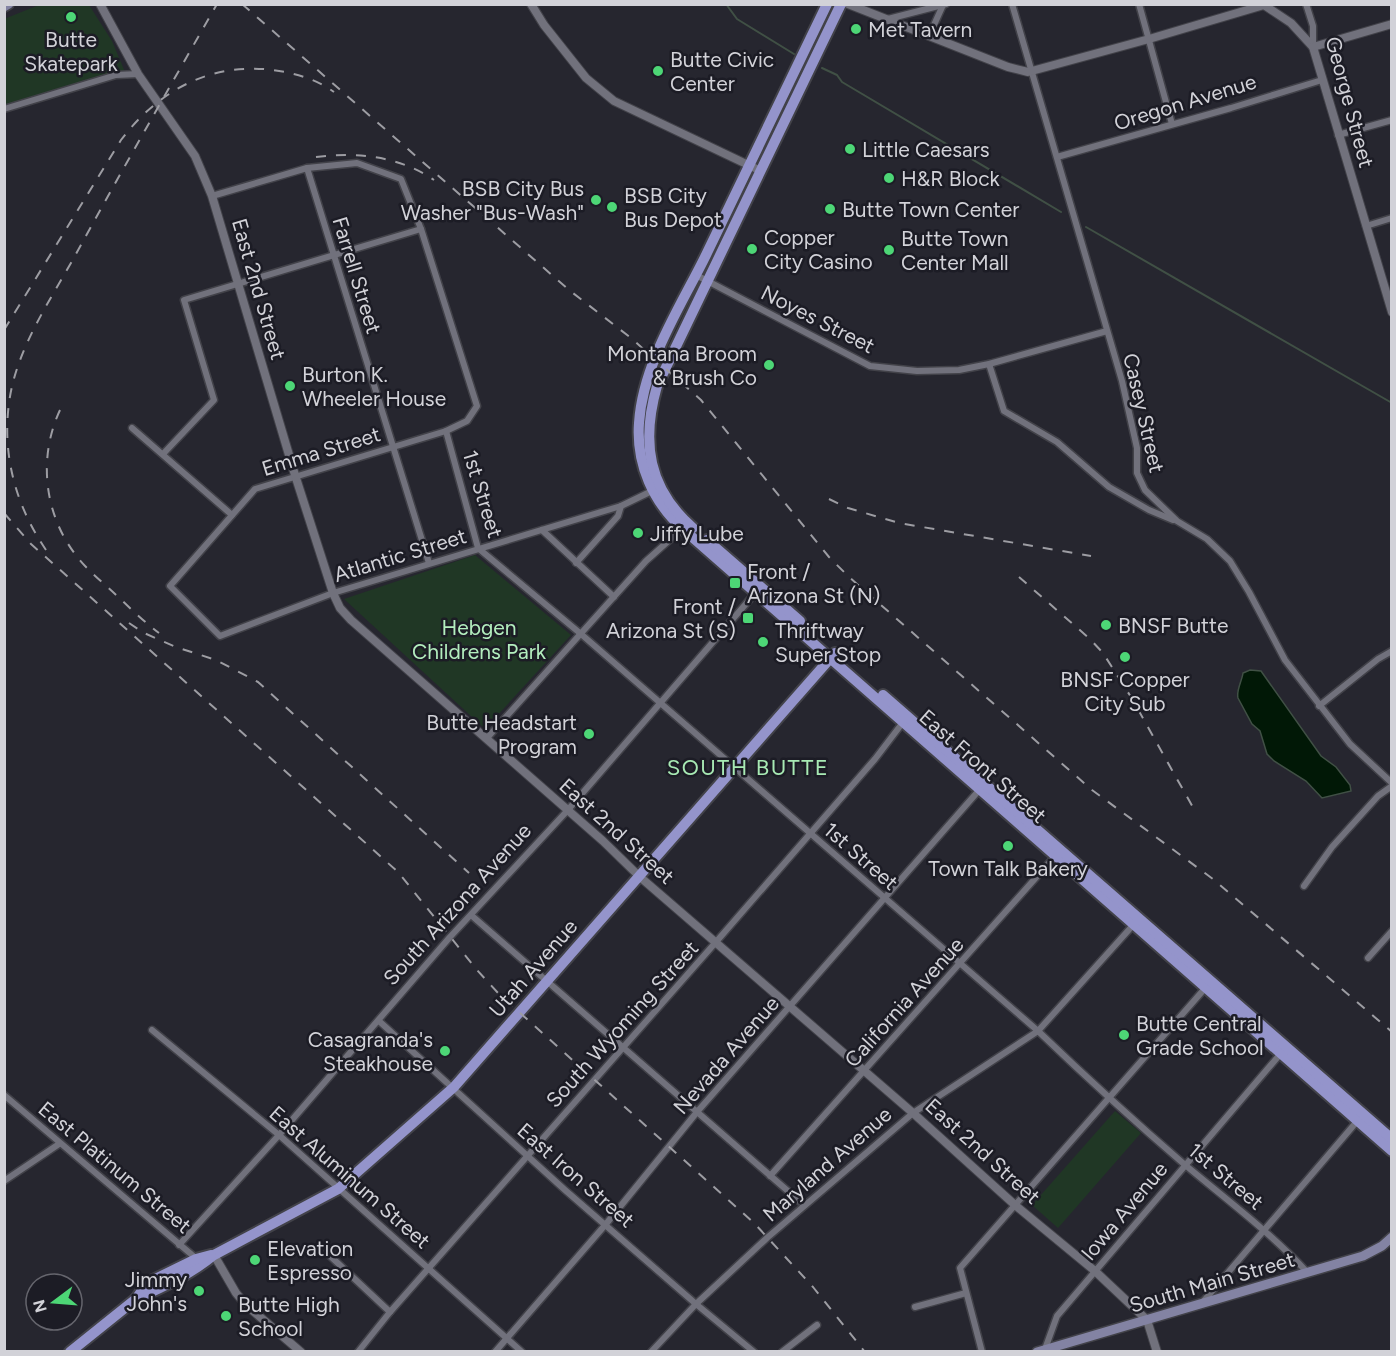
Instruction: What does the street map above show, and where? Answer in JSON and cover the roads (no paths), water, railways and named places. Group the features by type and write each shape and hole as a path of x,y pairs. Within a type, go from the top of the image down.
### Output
{"main road":[{"path":"4,7 9,4"},
{"name":"East Front Street","path":"827,4 646,381 641,405 639,442 645,474 672,519 686,526 1360,1117 1392,1151"},
{"path":"667,362 841,4"},
{"path":"667,362 673,338 681,321 676,315"},
{"name":"East Front Street","path":"656,489 648,441 651,407 660,375 667,362"},
{"name":"Utah Avenue","path":"136,1299 147,1283 214,1255 338,1189 454,1087 833,655"},
{"name":"East Front Street","path":"1360,1117 1392,1139"},
{"name":"South Main Street","path":"1041,1350 1363,1256 1382,1246 1392,1237"},
{"name":"Utah Avenue","path":"136,1299 200,1261"},
{"path":"70,1352 136,1299"}],"street":[{"name":"East 2nd Street","path":"100,4 138,74 186,140 212,196 295,475 333,593 340,608 640,877 1016,1205 1095,1271 1147,1320"},
{"path":"531,4 544,25 586,78 614,101 761,171"},
{"path":"848,4 1017,71 1032,72 1264,5 1291,23 1313,47 1392,24"},
{"name":"Casey Street","path":"1012,4 1122,381 1137,448 1137,473 1145,489 1177,521 1207,539 1230,561 1285,660 1350,744 1392,785"},
{"path":"1139,4 1172,124"},
{"name":"George Street","path":"1306,4 1313,26 1313,47 1322,80 1392,312"},
{"path":"886,20 944,5"},
{"path":"929,36 944,5"},
{"path":"4,109 116,75 138,74"},
{"name":"Oregon Avenue","path":"1057,157 1137,136 1322,80"},
{"path":"1338,135 1392,120"},
{"path":"163,454 214,399 184,300 421,229 401,179 357,164 307,168 212,196"},
{"name":"Farrell Street","path":"307,168 429,563"},
{"path":"1366,226 1392,219"},
{"name":"Emma Street","path":"220,636 170,586 255,489 446,431 467,421 477,406 421,229"},
{"name":"Noyes Street","path":"696,275 870,366 917,371 959,370 989,364 1107,331"},
{"path":"989,364 1004,411 1058,442 1109,487 1149,510 1177,521"},
{"path":"132,428 232,515"},
{"name":"1st Street","path":"446,431 478,548 581,634 1038,1031 1110,1099 1264,1229 1308,1273"},
{"name":"Atlantic Street","path":"220,636 333,593 621,506 656,489"},
{"path":"576,563 618,516 621,506"},
{"path":"487,738 646,561 686,526"},
{"path":"542,530 614,597"},
{"name":"South Arizona Avenue","path":"179,1245 567,810 758,590"},
{"path":"1319,706 1378,659 1392,651"},
{"name":"South Wyoming Street","path":"358,1352 390,1312 875,759 906,719"},
{"path":"1304,886 1332,847 1378,796 1392,785"},
{"name":"Nevada Avenue","path":"495,1352 606,1224 697,1112 982,787"},
{"name":"California Avenue","path":"770,1176 1059,853"},
{"path":"471,915 804,1206"},
{"name":"Maryland Avenue","path":"651,1352 696,1304 804,1206 913,1113 1038,1031 1136,921"},
{"path":"1368,958 1392,931"},
{"path":"982,1352 960,1268 1110,1099 1208,984"},
{"name":"East Iron Street","path":"378,1021 696,1304 754,1352"},
{"name":"East Aluminum Street","path":"152,1030 279,1135 522,1352"},
{"name":"Iowa Avenue","path":"1041,1350 1057,1316 1283,1050"},
{"name":"East Platinum Street","path":"4,1095 59,1144 200,1261"},
{"path":"1202,1304 1360,1117"},
{"path":"4,1181 59,1144"},
{"path":"327,1253 390,1312"},
{"path":"214,1255 236,1293 246,1305 301,1352"},
{"path":"915,1307 966,1293"},
{"path":"1147,1320 1157,1352"},
{"path":"782,1352 817,1325"}],"waterway":[{"path":"726,4 737,19 794,54"},
{"path":"822,68 1061,212"},
{"path":"1086,227 1392,403"}],"railway":[{"path":"46,550 19,498 10,461 7,423 13,383 35,326 217,4"},
{"path":"242,4 569,290 631,338 701,400 829,557 849,577 1092,790 1213,879 1392,1032"},
{"path":"4,330 121,140 152,107 169,94 207,76 250,69 273,70 297,75 313,80 334,92"},
{"path":"316,157 347,155 378,158 407,166 434,180"},
{"path":"60,410 53,428 47,465 51,503 56,521 84,565 159,633"},
{"path":"829,499 848,508 899,523 1091,556"},
{"path":"4,513 31,544 398,872 499,994 754,1223 813,1287 865,1352"},
{"path":"1019,577 1103,653 1131,697 1195,811"},
{"path":"129,623 144,633 176,647 216,660 258,682 469,873"}],"place":[{"name":"Butte Skatepark","path":"71,17"},
{"name":"Met Tavern","path":"856,29"},
{"name":"Butte Civic Center","path":"658,71"},
{"name":"Little Caesars","path":"850,149"},
{"name":"H&R Block","path":"889,178"},
{"name":"BSB City Bus Washer \"Bus-Wash\"","path":"596,200"},
{"name":"BSB City Bus Depot","path":"612,207"},
{"name":"Butte Town Center","path":"830,209"},
{"name":"Copper City Casino","path":"752,249"},
{"name":"Butte Town Center Mall","path":"889,250"},
{"name":"Montana Broom & Brush Co","path":"769,365"},
{"name":"Burton K. Wheeler House","path":"290,386"},
{"name":"Jiffy Lube","path":"638,533"},
{"name":"Front / Arizona St (N)","path":"735,583"},
{"name":"Front / Arizona St (S)","path":"748,618"},
{"name":"BNSF Butte","path":"1106,625"},
{"name":"Thriftway Super Stop","path":"763,642"},
{"name":"BNSF Copper City Sub","path":"1125,657"},
{"name":"Butte Headstart Program","path":"589,734"},
{"name":"Town Talk Bakery","path":"1008,846"},
{"name":"Butte Central Grade School","path":"1124,1035"},
{"name":"Casagranda's Steakhouse","path":"445,1051"},
{"name":"Elevation Espresso","path":"255,1260"},
{"name":"Jimmy John's","path":"199,1291"},
{"name":"Butte High School","path":"226,1316"}],"district":[{"name":"SOUTH BUTTE","path":"748,767"}],"park label":[{"name":"Hebgen Childrens Park","path":"479,639"}]}
